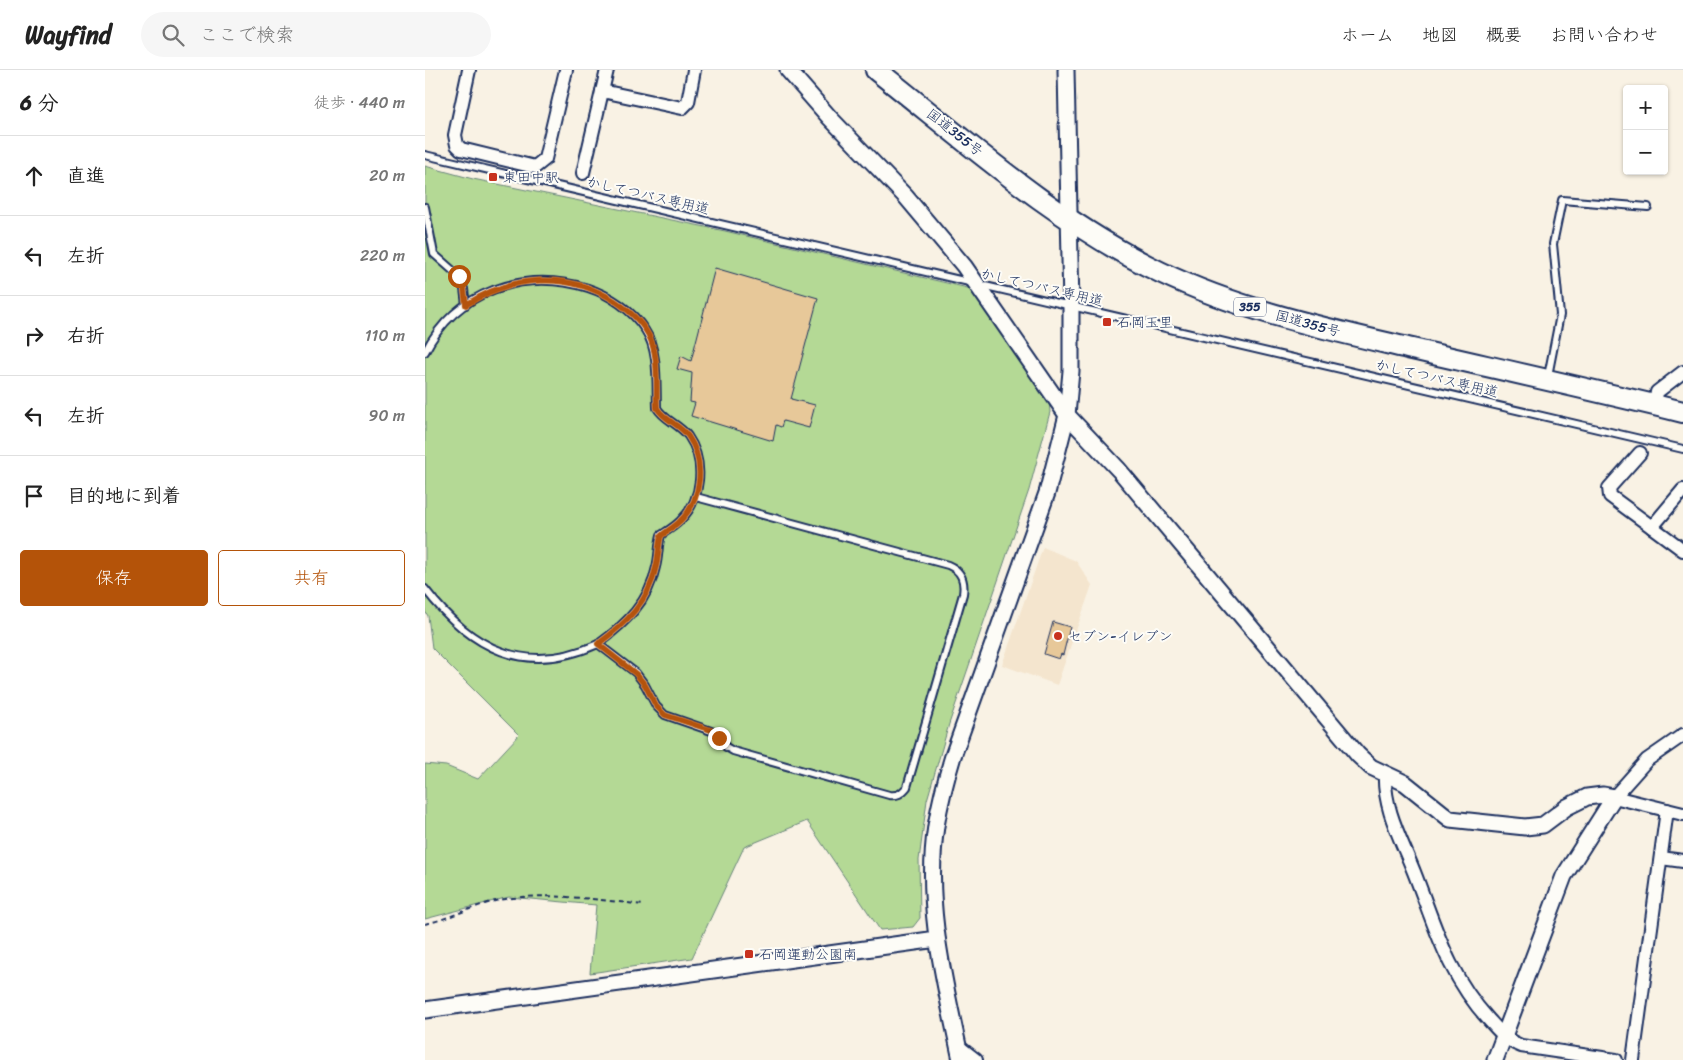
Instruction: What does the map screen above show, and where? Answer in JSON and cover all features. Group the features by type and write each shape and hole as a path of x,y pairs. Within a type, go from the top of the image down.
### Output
{"highway":[{"name":"国道355号","path":"876,70 1017,181 1069,218 1161,272 1251,307 1353,335 1683,412"}],"street":[{"path":"469,70 455,135 457,145 461,149 535,167 545,159 566,70"},
{"path":"583,173 607,70"},
{"path":"602,91 682,108 688,102 695,70"},
{"path":"788,70 830,118 906,197 964,266 1067,415 1119,470 1347,743 1371,767 1405,783 1450,819 1525,827 1543,825 1587,797 1603,795 1683,814"},
{"path":"976,1060 960,1053 937,939 933,866 936,828 942,792 953,756 1047,493 1067,415 1071,371 1071,306 1066,70"},
{"path":"1655,405 1657,392 1683,372"},
{"path":"1640,452 1609,488 1609,496 1683,550"},
{"path":"1652,526 1683,490"},
{"path":"1495,1060 1505,1037 1550,908 1564,876 1614,797 1647,760 1683,735"},
{"path":"1385,774 1385,799 1451,968 1478,1009 1505,1037 1521,1046 1616,1060"},
{"path":"1633,1060 1667,810"},
{"path":"1661,858 1683,862"},
{"path":"425,1010 937,939"}],"lane":[{"name":"かしてつバス専用道","path":"425,156 1683,449"},
{"path":"1547,380 1560,315 1553,244 1562,200 1648,207"},
{"path":"425,207 434,254 459,276 464,289 466,305"},
{"path":"425,352 447,320 466,305 498,288 528,280 553,279 602,292 634,316 651,341 654,355 657,408 661,414 681,428 689,437 697,458 699,480 696,497 680,521 661,536 656,569 638,610 598,644 565,656 527,657 509,654 476,640 461,629 447,616 425,589"},
{"path":"598,644 636,674 645,685 656,706 665,715 717,733 726,747 733,751 889,795 897,796 907,787 963,594 963,579 959,572 948,565 696,497"}],"path":[{"path":"425,924 505,899 532,897 590,900 644,906"}],"shaded area":[{"path":"1043,547 1076,561 1092,585 1057,685 1002,665"}],"green space":[{"path":"425,166 473,179 725,231 972,289 1049,401 1050,412 1029,490 949,724 927,800 919,860 920,918 913,927 880,930 807,821 744,847 692,958 590,973 596,905 509,897 425,919 425,764 446,766 478,779 519,735 432,648 428,616 425,611"}],"building":[{"path":"715,268 818,298 791,399 815,405 809,428 783,421 781,427 776,425 773,441 691,416 695,403 690,402 692,373 677,369 681,356 691,361"},
{"name":"セブン-イレブン","path":"1053,622 1070,627 1063,655 1061,654 1059,659 1044,654"}],"place":[{"name":"東田中駅","path":"493,177"},
{"name":"石岡玉里","path":"1107,322"},
{"name":"セブン-イレブン","path":"1058,636"},
{"name":"石岡運動公園南","path":"749,954"}],"route":[{"path":"459,276 464,289 466,305 498,288 528,280 553,279 602,292 634,316 646,330 654,355 657,408 661,414 681,428 689,437 699,466 698,489 691,506 680,521 661,536 656,569 638,610 598,644 627,664 645,685 656,706 665,715 711,730 717,733 719,738"}]}
